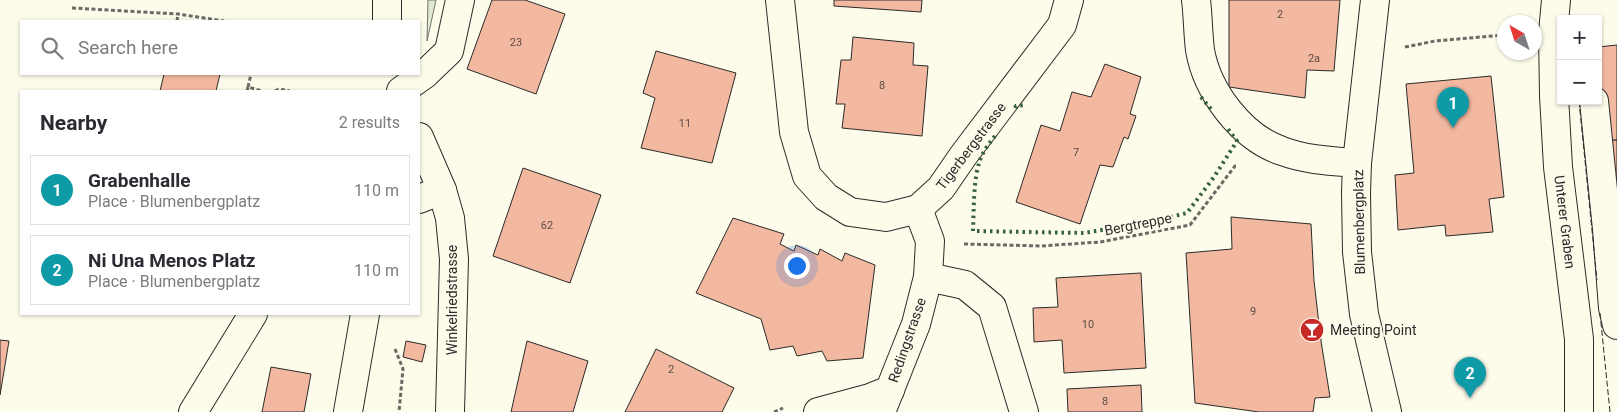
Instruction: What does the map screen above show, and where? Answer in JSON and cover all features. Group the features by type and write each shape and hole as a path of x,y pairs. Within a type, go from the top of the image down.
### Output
{"street":[{"path":"387,0 387,20"},
{"path":"402,90 425,74 449,51 460,0"},
{"name":"Tigerbergstrasse","path":"780,0 794,132 807,176 826,197 850,212 886,217 918,209 941,188 1062,25 1069,0"},
{"path":"1196,0 1200,51 1208,76 1220,98 1237,120 1254,136 1279,150 1317,160 1357,163"},
{"name":"Blumenbergplatz","path":"1375,0 1357,163 1356,252 1364,314 1387,412"},
{"name":"Unterer Graben","path":"1556,0 1557,37 1554,96 1558,167 1578,339 1579,412"},
{"path":"395,75 401,90"},
{"path":"1594,105 1613,308 1617,325"},
{"name":"Winkelriedstrasse","path":"420,143 430,194 450,218 454,259 450,412"},
{"name":"Redingstrasse","path":"885,401 916,324 928,277 930,241 918,209"},
{"path":"928,277 965,285 992,307 1024,412"},
{"path":"193,412 252,315"},
{"path":"348,412 365,315"},
{"path":"818,412 870,398 885,401"}],"path":[{"path":"72,8 178,14 217,20"},
{"path":"177,20 178,14"},
{"path":"1404,47 1435,41 1497,36"},
{"path":"247,90 251,75"},
{"path":"248,87 258,90"},
{"name":"Bergtreppe","path":"960,244 1041,246 1100,242 1190,226 1235,166 1244,169"},
{"path":"399,412 403,369"}],"green space":[{"path":"428,0 436,0 427,41"}],"building":[{"path":"492,0 525,0 565,14 536,94 467,69"},
{"path":"834,0 922,0 921,12 834,6"},
{"path":"1229,0 1340,0 1334,71 1307,70 1305,98 1229,87"},
{"path":"853,37 914,43 913,65 928,66 922,136 842,128 845,104 836,104 841,60 851,60"},
{"path":"1617,45 1617,140 1604,141 1599,105 1602,105 1602,47"},
{"path":"656,51 736,73 712,163 641,148 655,98 643,93"},
{"path":"1105,64 1141,77 1130,114 1136,116 1128,139 1124,137 1113,167 1100,165 1080,224 1016,202 1041,125 1060,131 1072,92 1091,97"},
{"path":"164,75 220,75 216,90 160,90"},
{"path":"1491,76 1504,197 1489,199 1493,232 1446,236 1445,225 1398,230 1395,175 1414,173 1406,84"},
{"path":"1617,140 1617,204 1604,141"},
{"path":"523,168 601,195 570,283 493,256"},
{"path":"1231,217 1311,224 1314,281 1330,397 1315,398 1313,412 1259,412 1195,403 1186,253 1232,249"},
{"path":"733,218 784,234 780,244 794,251 796,245 818,255 820,249 842,261 845,253 875,265 863,358 827,361 822,351 797,356 793,346 770,350 761,319 696,293"},
{"path":"1141,273 1146,368 1064,373 1062,340 1034,342 1033,308 1058,307 1056,278"},
{"path":"0,340 9,341 0,395"},
{"path":"406,341 426,345 422,362 403,357"},
{"path":"527,341 588,361 573,412 511,412"},
{"path":"656,349 734,388 722,412 625,412"},
{"path":"271,367 311,374 304,412 262,412"},
{"path":"1141,385 1142,412 1068,412 1067,389"}],"hedge":[{"path":"1201,97 1211,109"},
{"path":"1015,108 1016,106 1024,105"},
{"path":"995,136 980,160 976,176 973,231 1084,233 1149,222 1187,213 1214,177 1237,141 1228,129"}],"fence":[{"path":"1579,105 1597,280"},
{"path":"1600,313 1610,412"}],"place":[{"name":"Grabenhalle","path":"1453,128"},
{"name":"Meeting Point","path":"1312,330"},
{"name":"Ni Una Menos Platz","path":"1470,398"}]}
